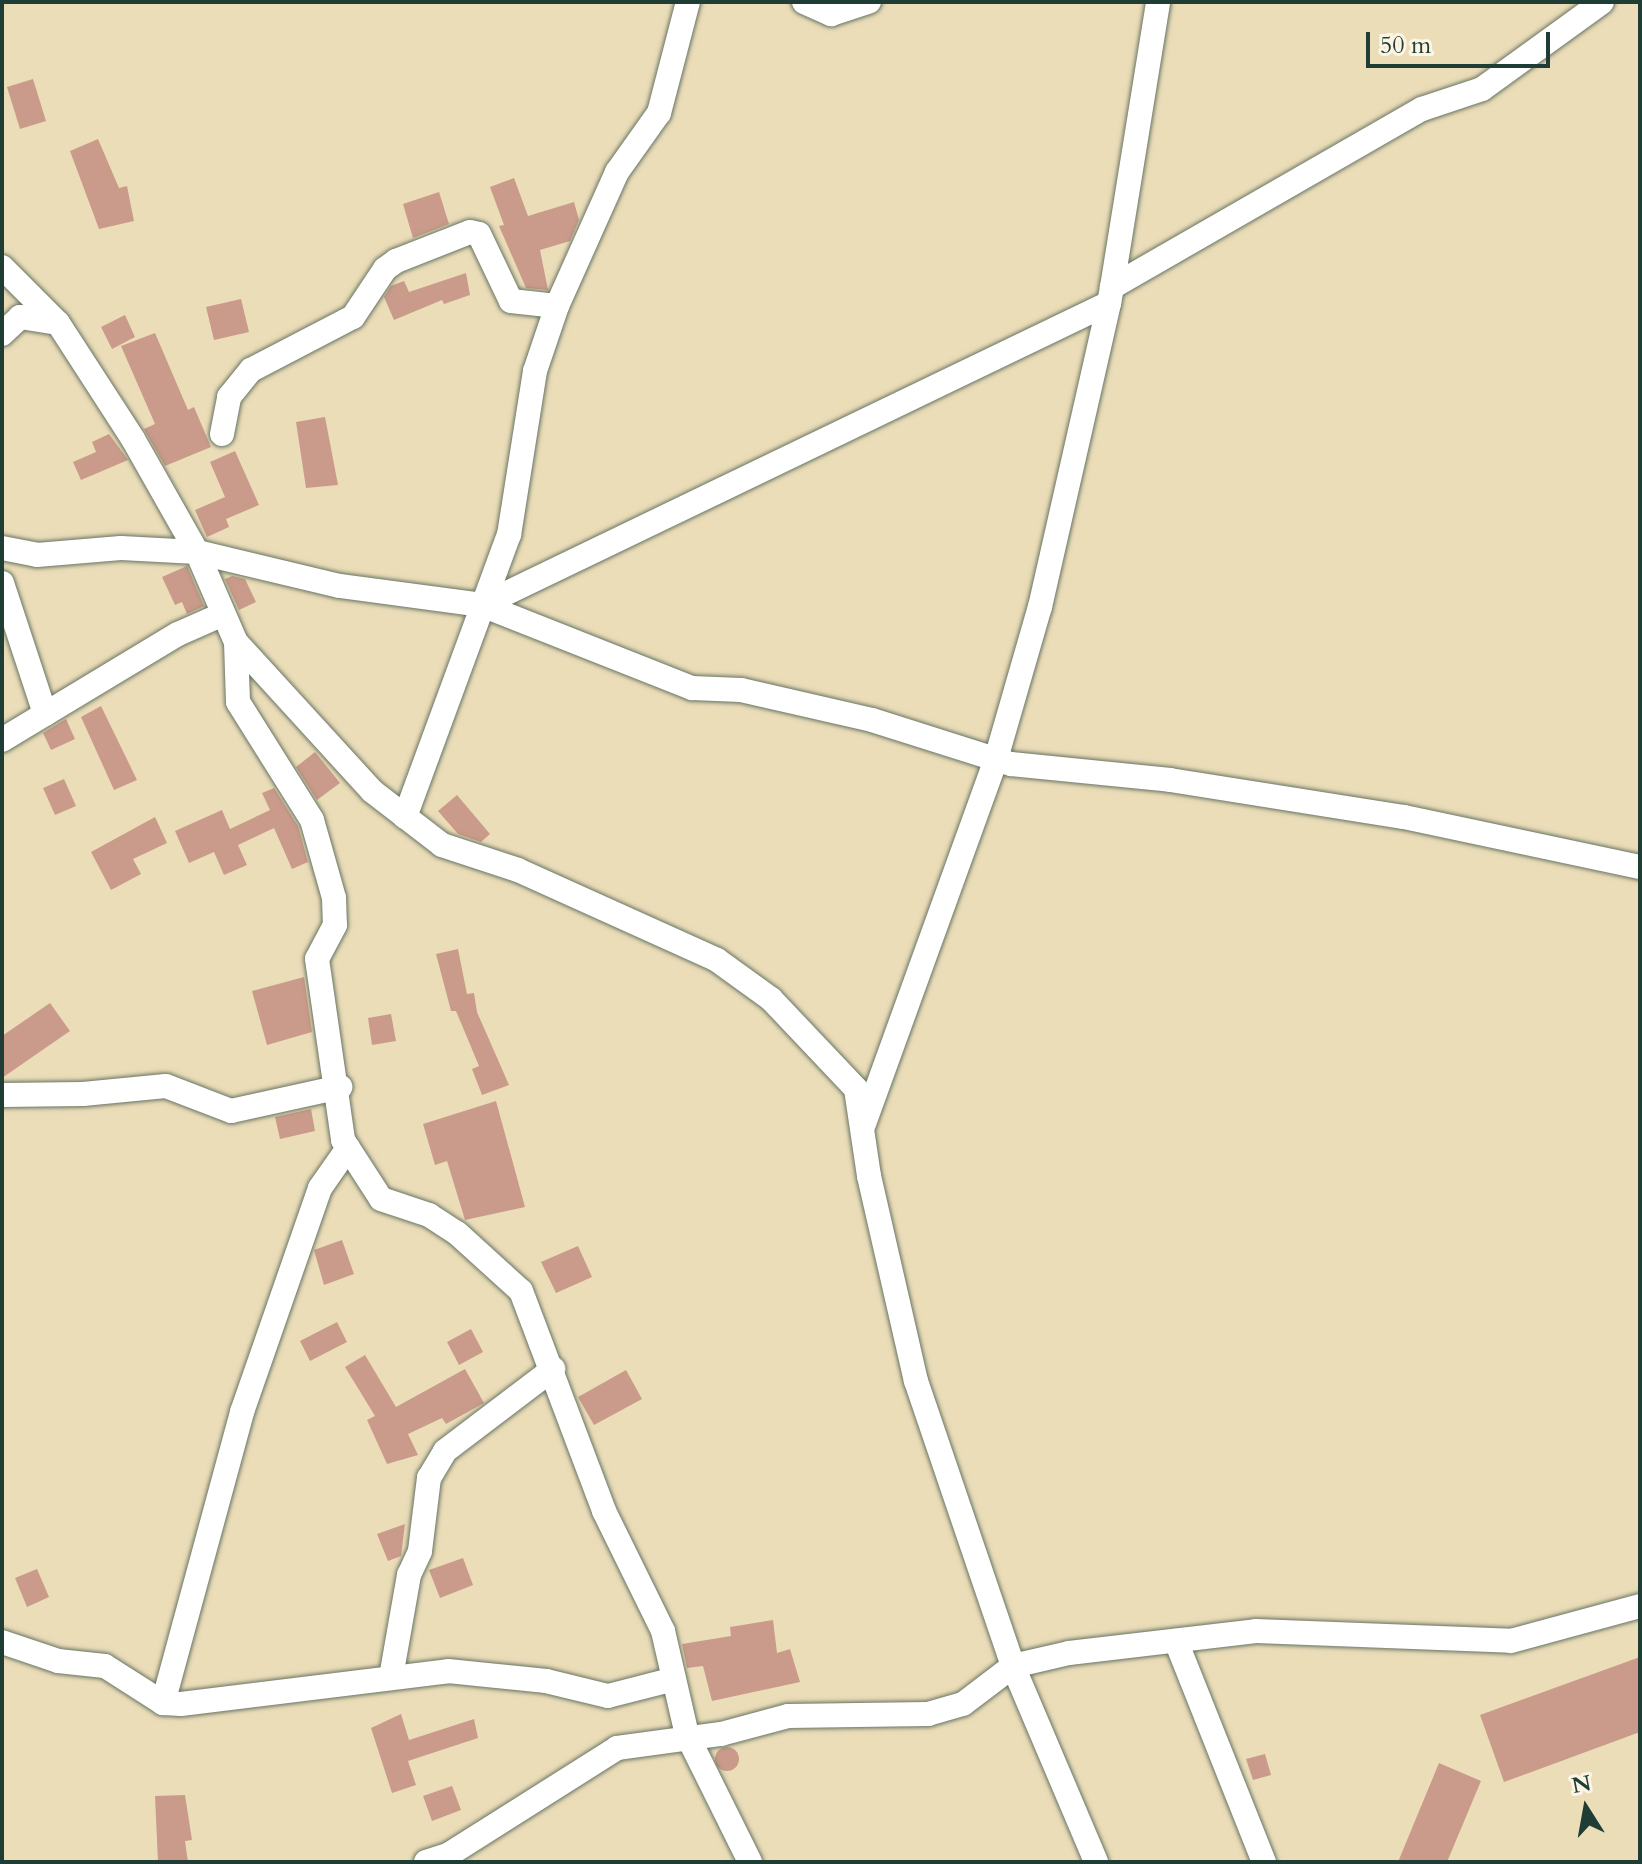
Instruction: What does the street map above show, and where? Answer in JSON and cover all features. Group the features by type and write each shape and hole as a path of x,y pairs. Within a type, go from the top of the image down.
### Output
{"street":[{"path":"405,817 509,535 535,371 557,306 617,172 659,113 688,2"},
{"path":"804,2 831,14 869,2"},
{"path":"482,605 1110,295 1422,109 1482,89 1602,2"},
{"path":"862,1128 996,759 1040,607 1110,295 1157,3"},
{"path":"222,434 229,397 251,370 353,317 385,269 396,261 455,238 479,234 515,304 557,306"},
{"path":"2,267 58,323 197,552 221,615 236,642 372,791 442,845 518,870 717,960 771,999 856,1089 916,1381 1013,1666 1096,1862"},
{"path":"2,334 20,317 58,323"},
{"path":"2,548 37,555 121,548 197,552 340,586 482,605 692,688 741,690 857,717 1025,768 1170,780 1404,817 1640,867"},
{"path":"2,583 45,714"},
{"path":"2,740 221,615"},
{"path":"236,642 238,702 312,820 334,898 335,925 317,959 348,1148 381,1199 429,1215 457,1233 521,1291 553,1369 604,1511 659,1619 687,1735 750,1862"},
{"path":"2,1095 83,1094 166,1086 231,1111 340,1087"},
{"path":"163,1703 242,1412 320,1188 348,1148"},
{"path":"391,1677 409,1575 420,1551 429,1478 445,1451 553,1369"},
{"path":"426,1862 448,1855 617,1748 687,1735 721,1734 788,1716 909,1716 949,1710 1013,1666 1176,1641 1256,1631 1511,1641 1640,1606"},
{"path":"1176,1641 1264,1862"},
{"path":"2,1642 58,1661 105,1666 163,1703 448,1671 546,1681 608,1696 674,1679"}],"building":[{"path":"33,79 46,121 20,129 7,87"},
{"path":"98,139 119,188 127,186 134,221 99,229 70,151"},
{"path":"514,178 528,216 574,202 579,220 570,241 540,250 548,290 526,288 499,226 504,225 490,187"},
{"path":"439,192 449,224 413,238 403,204"},
{"path":"466,273 470,295 444,304 442,300 394,320 384,297 391,286 404,281 409,292"},
{"path":"241,299 249,332 214,340 206,307"},
{"path":"125,315 135,337 112,349 101,327"},
{"path":"155,333 188,410 194,407 211,447 165,466 144,429 155,424 121,346"},
{"path":"325,417 338,485 306,488 296,422"},
{"path":"109,434 128,460 81,480 73,462 96,452 92,442"},
{"path":"235,451 259,505 226,519 229,527 207,537 195,510 225,497 210,462"},
{"path":"187,566 204,606 187,614 182,602 175,605 162,577"},
{"path":"232,576 245,579 256,602 239,610 225,579"},
{"path":"101,706 137,780 114,790 81,717"},
{"path":"66,719 75,739 51,750 43,733"},
{"path":"315,752 340,783 317,800 296,767"},
{"path":"64,779 76,806 55,815 43,788"},
{"path":"274,788 298,826 308,862 292,869 274,828 238,845 247,865 224,875 214,852 189,863 175,831 222,810 230,829 270,810 262,793"},
{"path":"457,795 490,834 481,842 458,834 438,811"},
{"path":"155,817 167,843 133,859 141,874 111,890 91,852"},
{"path":"458,949 467,994 474,993 477,1012 509,1085 482,1095 472,1069 479,1066 456,1011 451,1011 436,954"},
{"path":"304,977 312,1032 267,1045 252,991"},
{"path":"50,1003 70,1031 2,1078 2,1036"},
{"path":"391,1014 396,1041 372,1045 368,1018"},
{"path":"496,1101 525,1207 465,1220 447,1161 435,1165 423,1124"},
{"path":"311,1109 315,1131 280,1139 275,1117"},
{"path":"342,1240 354,1274 324,1285 314,1250"},
{"path":"578,1246 592,1277 556,1293 541,1262"},
{"path":"337,1322 347,1342 310,1361 300,1341"},
{"path":"471,1329 483,1352 459,1365 447,1342"},
{"path":"365,1355 396,1407 465,1369 484,1403 446,1424 442,1418 408,1434 418,1455 387,1464 367,1420 375,1416 345,1367"},
{"path":"626,1370 642,1399 594,1425 578,1397"},
{"path":"405,1524 401,1556 388,1561 377,1534"},
{"path":"463,1558 473,1585 440,1598 429,1570"},
{"path":"37,1569 49,1597 27,1607 15,1578"},
{"path":"773,1620 777,1653 790,1649 800,1682 712,1701 703,1666 687,1668 682,1644 731,1636 730,1627"},
{"path":"1640,1657 1640,1732 1504,1782 1480,1715"},
{"path":"401,1714 409,1740 474,1719 478,1738 408,1761 416,1785 392,1793 371,1728"},
{"path":"727,1747 736,1750 739,1759 736,1768 727,1771 718,1768 715,1759 718,1750"},
{"path":"1265,1754 1271,1775 1253,1780 1246,1759"},
{"path":"1439,1763 1481,1781 1447,1862 1398,1862"},
{"path":"452,1786 461,1810 432,1821 423,1796"},
{"path":"185,1795 192,1840 185,1841 188,1862 158,1862 155,1796"}]}
